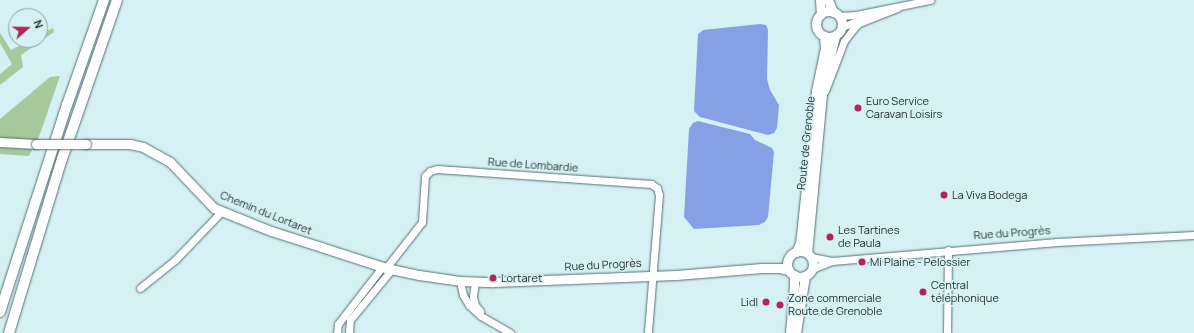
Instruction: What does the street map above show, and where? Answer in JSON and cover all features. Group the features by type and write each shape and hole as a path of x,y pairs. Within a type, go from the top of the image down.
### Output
{"highway":[{"path":"0,312 25,231 104,0"},
{"path":"9,333 60,167 117,0"}],"main road":[{"path":"820,0 822,14 817,20 817,27 824,36 835,36 842,27 842,21 828,0"},
{"path":"822,14 836,14"},
{"name":"Route de Grenoble","path":"796,252 801,233 816,91 825,48 824,36"},
{"name":"Route de Grenoble","path":"809,255 823,85 835,36"},
{"name":"Chemin du Lortaret","path":"0,142 36,144 130,144 143,147 170,162 206,201 222,211 271,231 387,268 445,279"},
{"path":"790,333 794,286 788,260 796,252 809,255 812,269 804,276 796,333"},
{"name":"Rue du Progrès","path":"762,268 788,260"},
{"name":"Rue du Progrès","path":"445,279 475,282 652,275 762,268 780,268 791,273"},
{"path":"791,273 804,276"}],"street":[{"path":"842,27 851,22 930,0"},
{"path":"836,14 856,15 897,8"},
{"path":"822,100 844,41 853,29 859,23 897,8"},
{"name":"Rue de Lombardie","path":"387,268 422,222 425,176 430,171 437,169 651,184 657,188 659,195 652,275"},
{"path":"140,288 175,260 222,211"},
{"name":"Rue du Progrès","path":"812,269 832,261 948,250 1167,235 1194,235"},
{"path":"948,250 948,333"},
{"name":"Rue du Progrès","path":"809,255 832,261"},
{"path":"337,333 338,324 387,268"},
{"path":"349,333 350,320 387,268"},
{"path":"648,333 652,275"},
{"path":"460,281 463,295 469,305 481,316 489,319"},
{"path":"475,282 472,293 475,305 489,319 510,333"}],"green space":[{"path":"53,28 54,32 48,36 48,31"},
{"path":"0,33 8,45 8,48 11,50 15,48 31,48 21,55 23,67 0,85 0,74 12,64 0,43"},
{"path":"60,76 40,134 29,156 0,154 0,119 50,77"}],"water":[{"path":"760,24 766,25 768,30 767,79 770,90 779,105 777,128 774,133 768,135 700,117 694,111 698,34 703,30"},
{"path":"698,121 750,134 755,140 772,148 774,152 768,217 765,222 759,225 694,229 684,217 689,129 693,123"}],"place":[{"name":"Euro Service Caravan Loisirs","path":"858,108"},
{"name":"La Viva Bodega","path":"944,195"},
{"name":"Les Tartines de Paula","path":"830,237"},
{"name":"Mi Plaine - Pelossier","path":"862,262"},
{"name":"Lortaret","path":"493,278"},
{"name":"Central téléphonique","path":"923,292"},
{"name":"Lidl","path":"766,302"},
{"name":"Zone commerciale Route de Grenoble","path":"780,305"}]}
